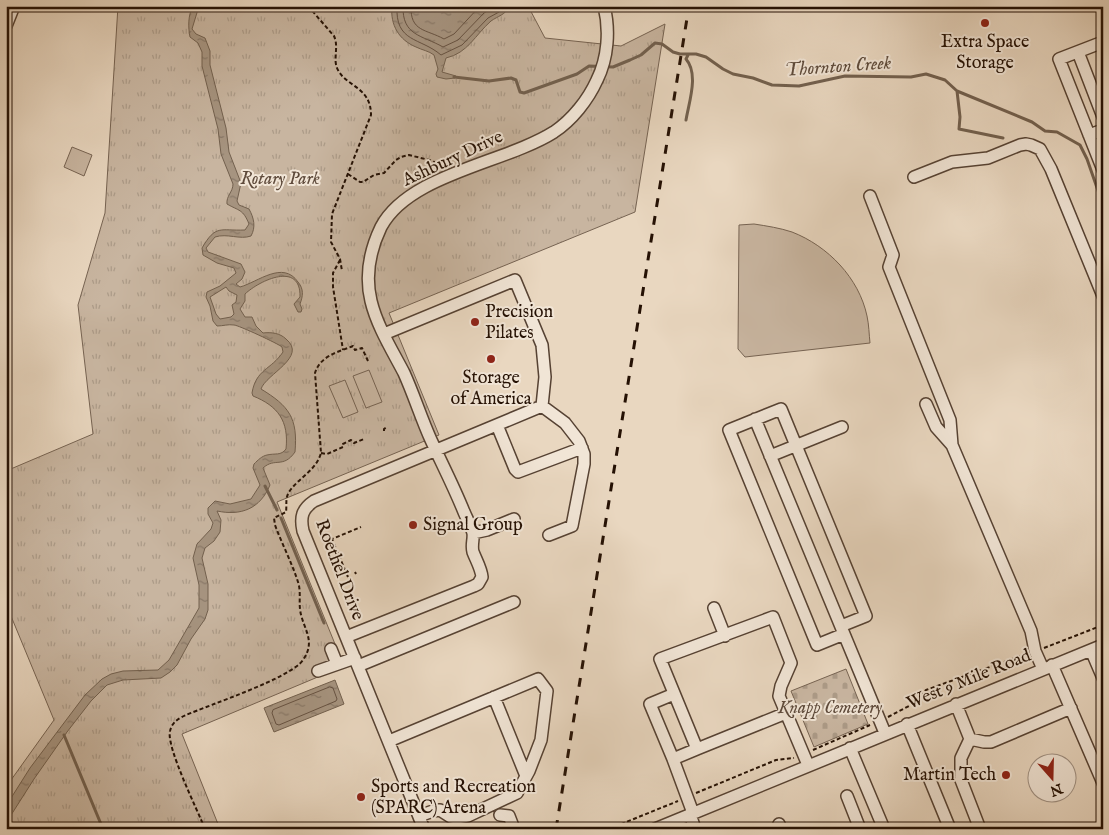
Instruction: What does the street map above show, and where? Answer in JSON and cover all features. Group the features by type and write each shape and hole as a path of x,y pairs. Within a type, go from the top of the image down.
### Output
{"street":[{"path":"6,26 14,6"},
{"name":"Ashbury Drive","path":"346,637 478,584 482,576 473,550 473,533 405,376 370,301 368,276 375,242 391,212 415,193 446,178 534,142 555,131 582,104 591,92 603,67 608,37 604,6"},
{"path":"1103,42 1059,59 1103,170"},
{"path":"1078,52 1103,117"},
{"path":"1089,135 1103,130"},
{"path":"914,177 952,162 988,158 1020,145 1036,146 1044,154 1051,168 1103,296"},
{"path":"870,196 893,255 889,266 950,420 952,445 1031,631 1035,651 1047,667 1071,708 1103,783"},
{"path":"384,334 515,280 542,345 545,377 542,406 564,423 582,448 584,464 572,526 549,535"},
{"path":"926,404 936,427 952,445"},
{"name":"Roethel Drive","path":"424,829 303,532 302,512 314,501 542,406"},
{"path":"781,409 866,616 817,645 729,430 755,419 781,409"},
{"path":"755,419 885,733"},
{"path":"497,425 515,469 518,472 582,448"},
{"path":"770,456 842,427"},
{"path":"473,533 487,530 514,519"},
{"path":"318,672 337,664 356,662 514,602"},
{"path":"714,608 725,636"},
{"path":"697,749 660,659 773,617 791,663 779,693 808,765"},
{"name":"West 9 Mile Road","path":"655,829 1103,645"},
{"path":"331,649 337,664"},
{"path":"1090,650 1103,678"},
{"path":"389,741 538,678 547,691 541,740 517,793 468,816 450,817 440,810 419,816"},
{"path":"674,694 650,704 673,759 695,829"},
{"path":"494,697 526,776"},
{"path":"956,704 970,739 961,758 962,780 980,829"},
{"path":"970,739 991,742 1071,708"},
{"path":"673,759 786,713"},
{"path":"907,724 950,829"},
{"path":"850,748 884,829"},
{"path":"848,796 860,829"},
{"path":"500,815 509,816 514,829"}],"path":[{"path":"308,6 334,36 336,42 336,61 340,73 361,91 371,105 371,115 332,214 330,242 340,259 342,271"},
{"path":"348,174 363,182 374,175 384,173 400,157 409,155 433,161 443,170"},
{"path":"340,259 333,274 333,287 342,350"},
{"path":"205,829 172,749 170,731 177,719 281,676 296,667 303,660 309,643 309,634 300,610 298,582 274,517 286,512 286,498 289,492 314,467 321,453 315,373 317,366 322,360 353,346 355,350 362,348 368,361"},
{"path":"384,431 387,428"},
{"path":"321,453 327,454 343,448 343,444 351,440 354,444 364,439"},
{"path":"348,577 332,539 361,527"},
{"path":"609,829 776,760 795,758 909,706 926,690 1103,625"}],"green space":[{"name":"Rotary Park","path":"118,6 528,6 545,38 621,46 665,24 635,212 389,313 439,435 277,502 344,666 182,734 220,829 6,829 6,787 54,720 6,604 6,471 93,434 78,305 105,213"},
{"path":"72,147 92,155 84,176 64,167"},
{"path":"754,224 792,232 805,238 818,246 840,265 849,276 863,302 868,319 870,343 745,357 738,349 739,225"},
{"path":"369,370 382,402 366,408 353,376"},
{"path":"345,380 358,412 343,418 329,386"},
{"name":"Knapp Cemetery","path":"846,669 868,724 814,747 791,691"}],"water":[{"path":"193,6 199,6 192,29 196,34 205,38 210,51 210,65 226,128 229,152 241,183 237,201 239,205 249,209 254,222 251,236 215,237 206,248 208,252 241,264 245,272 242,279 236,284 240,287 270,274 285,273 292,276 302,290 301,312 298,312 294,304 300,297 299,286 294,279 287,277 269,279 252,289 245,294 245,301 240,309 245,317 252,317 256,326 263,333 281,335 291,346 292,352 289,359 264,383 261,389 279,401 290,414 295,430 295,452 283,462 271,463 263,468 270,485 261,500 255,505 242,511 217,511 221,520 220,532 214,541 205,548 202,558 208,584 208,610 205,619 191,639 177,665 161,678 123,680 107,685 91,701 67,732 6,823 6,806 30,768 85,695 102,679 111,674 123,671 158,670 169,660 199,608 199,585 193,558 197,544 211,529 213,523 208,514 208,508 215,501 230,504 251,499 260,485 253,468 254,464 263,456 280,453 286,449 286,430 280,416 269,405 253,396 252,393 260,374 283,352 282,347 237,326 217,326 213,321 206,297 207,292 220,286 236,273 234,268 217,263 203,255 202,248 215,232 219,230 245,230 249,224 243,213 227,204 233,184 221,154 218,129 202,66 202,52 198,43 190,37 189,21","holes":["226,287 237,295 236,302 232,305 234,314 231,317 220,319 216,314 210,297"]},
{"path":"392,6 509,7 503,14 485,26 466,48 454,56 446,58 442,72 456,76 455,78 446,79 437,77 438,69 434,55 410,44 400,36 394,25"},
{"path":"335,680 344,704 274,732 264,708"}],"waterway":[{"name":"Thornton Creek","path":"454,77 489,81 511,78 516,80 520,92 524,93 577,74 589,66 613,67 641,55 655,43 662,44 673,52 680,54 696,54 706,57 733,74 753,78 772,85 799,86 845,76 911,77 926,74 945,80 957,91 1032,122 1045,131 1057,132 1080,145 1087,159 1103,205"},
{"path":"686,120 693,80 690,65 686,59 688,55"},
{"path":"957,91 960,117 959,129 1003,138"},
{"path":"265,486 277,510"},
{"path":"281,518 324,623"},
{"path":"64,735 103,829"}],"railway":[{"path":"556,829 689,6"}],"place":[{"name":"Extra Space Storage","path":"985,23"},
{"name":"Precision Pilates","path":"475,322"},
{"name":"Storage of America","path":"491,359"},
{"name":"Signal Group","path":"413,525"},
{"name":"Martin Tech","path":"1006,775"},
{"name":"Sports and Recreation (SPARC) Arena","path":"361,797"}]}
